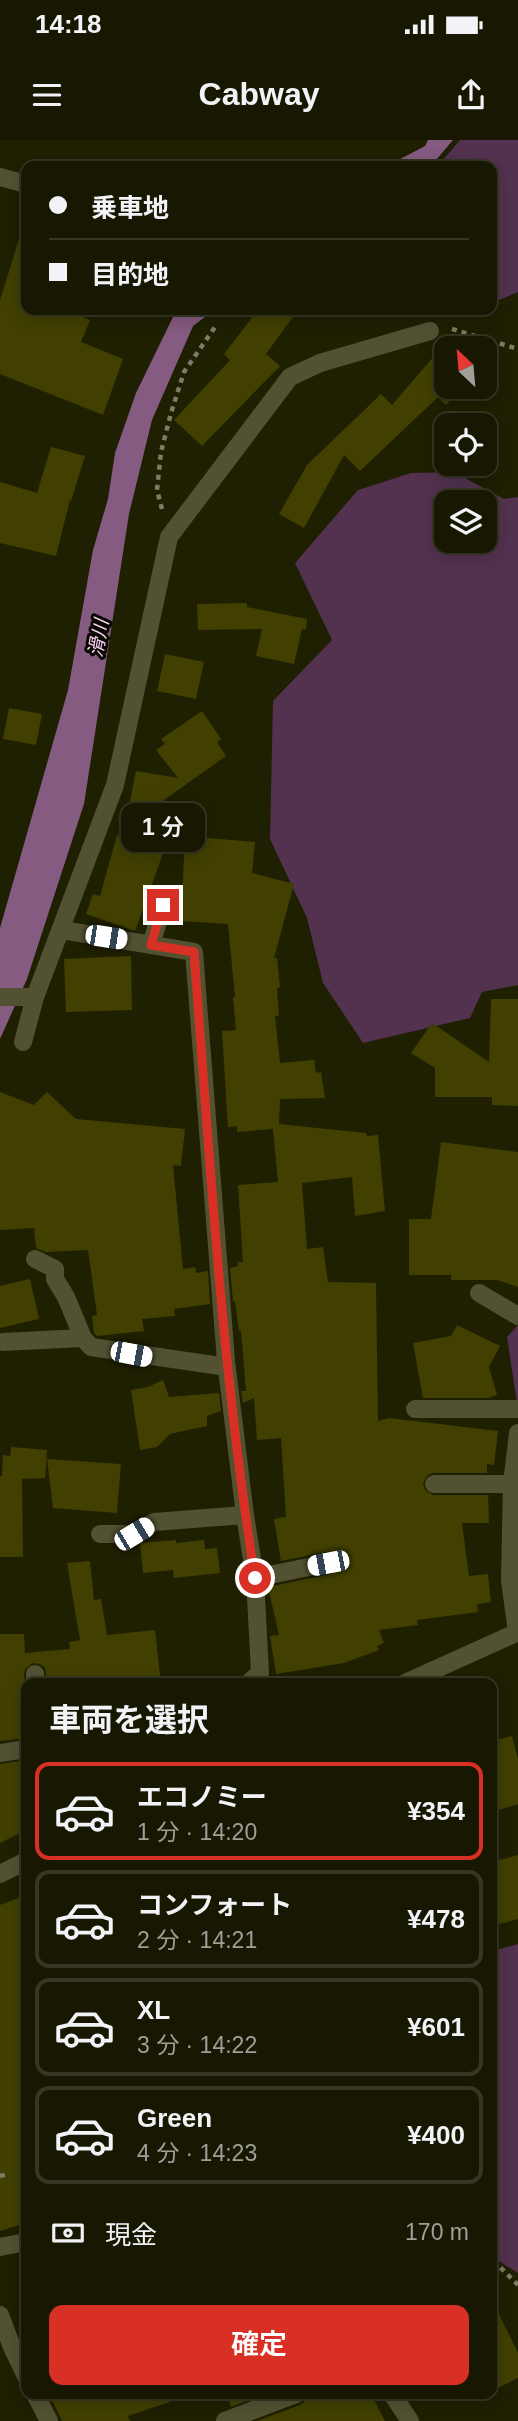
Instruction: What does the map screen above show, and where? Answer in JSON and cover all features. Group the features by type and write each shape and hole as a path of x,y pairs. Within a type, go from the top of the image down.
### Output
{"street":[{"path":"0,177 21,183"},
{"path":"23,1042 35,997 115,785 169,537 290,377 320,363 430,331"},
{"path":"151,945 163,905"},
{"path":"61,930 194,952 227,1367 255,1578 260,1673 254,1678"},
{"path":"0,997 35,997"},
{"path":"35,1259 55,1269 55,1279 66,1297 83,1338 91,1347 227,1367"},
{"path":"479,1293 518,1316"},
{"path":"3,1342 83,1338"},
{"path":"415,1409 518,1409"},
{"path":"416,1678 518,1632 510,1580 512,1483 518,1433"},
{"path":"434,1484 512,1483"},
{"path":"100,1534 134,1534 154,1522 245,1515"},
{"path":"255,1578 328,1563"},
{"path":"0,1753 21,1749"},
{"path":"0,1874 21,1864"},
{"path":"0,2247 21,2243"},
{"path":"0,2315 6,2350 21,2370"},
{"path":"38,2399 49,2421"},
{"path":"225,2421 283,2399"},
{"path":"395,2399 410,2421"}],"path":[{"path":"169,537 158,490 161,452 184,372 215,327"},
{"path":"430,331 449,329 518,349"},
{"path":"0,2176 9,2174"},
{"path":"497,2264 518,2285"}],"shaded area":[{"path":"460,140 518,140 518,292 497,301 497,161 442,161"},
{"path":"434,472 434,476 461,476 487,490 434,490 434,553 497,553 497,495 504,499 518,497 518,985 482,992 470,1018 363,1043 323,983 307,918 270,839 273,701 332,640 295,563 358,490 411,473"},
{"path":"518,1325 518,1410 507,1337"},
{"path":"518,1944 518,2273 497,2260 497,1950"}],"water":[{"path":"428,140 453,140 435,161 396,161 425,146"},
{"name":"滑川","path":"207,315 193,326 152,420 129,514 84,804 27,979 0,1039 0,928 68,690 93,550 108,499 115,453 136,393 173,317"}],"building":[{"path":"21,233 21,315 80,315 90,320 81,342 123,359 103,415 0,374 0,300"},
{"path":"254,315 294,315 266,354 280,366 202,446 174,420 230,360 224,354"},
{"path":"434,356 436,399 360,471 344,455 304,528 279,514 307,465 381,394 392,405"},
{"path":"440,399 451,399 446,405"},
{"path":"51,447 85,456 70,500 56,556 0,543 0,482 37,493"},
{"path":"247,603 247,607 307,619 294,664 256,656 262,629 198,630 197,604"},
{"path":"165,654 204,662 196,699 157,691"},
{"path":"9,708 42,714 36,745 3,739"},
{"path":"202,711 221,739 217,742 226,756 164,800 156,833 170,834 135,931 86,914 93,894 100,896 117,835 123,837 136,771 178,778 156,750 165,744 161,739"},
{"path":"185,836 255,842 252,873 294,884 274,958 277,958 280,987 277,988 279,1016 275,1016 280,1063 314,1060 316,1073 321,1072 325,1098 280,1099 279,1124 366,1133 367,1136 378,1135 385,1211 355,1216 352,1177 302,1183 307,1249 323,1247 328,1282 376,1283 378,1421 389,1418 498,1431 494,1465 487,1464 487,1473 433,1473 428,1475 423,1483 425,1490 433,1495 488,1495 489,1523 462,1523 469,1576 488,1574 491,1602 477,1604 478,1612 417,1620 418,1625 379,1630 384,1643 377,1646 379,1650 344,1663 276,1674 270,1636 279,1635 268,1587 331,1574 339,1567 339,1561 336,1555 326,1552 281,1561 274,1519 286,1517 281,1438 257,1440 254,1398 243,1403 241,1391 246,1391 241,1331 233,1301 230,1268 243,1262 238,1185 278,1182 273,1129 237,1132 237,1126 228,1127 222,1031 236,1030 228,924 181,921"},
{"path":"131,956 132,1010 66,1012 64,959"},
{"path":"491,999 518,999 518,1106 492,1105 492,1097 435,1097 435,1068 411,1053 432,1023 489,1062"},
{"path":"0,1092 34,1105 47,1092 76,1119 185,1129 181,1166 173,1165 183,1269 195,1267 196,1273 208,1271 210,1304 174,1309 175,1316 142,1319 144,1331 97,1336 94,1333 92,1316 97,1315 88,1250 46,1252 36,1248 34,1228 0,1230"},
{"path":"441,1142 518,1152 518,1287 497,1280 451,1280 451,1275 409,1275 409,1219 431,1219"},
{"path":"30,1279 39,1319 0,1328 0,1286"},
{"path":"457,1325 500,1346 489,1367 497,1395 488,1398 423,1398 413,1343 451,1336"},
{"path":"163,1380 169,1397 219,1393 221,1411 207,1416 207,1426 170,1434 157,1447 140,1450 131,1390 148,1387"},
{"path":"11,1447 47,1450 45,1478 22,1479 23,1557 0,1557 0,1476 3,1455 10,1456"},
{"path":"47,1459 121,1464 117,1513 53,1508"},
{"path":"176,1540 176,1543 204,1540 205,1549 217,1548 220,1573 174,1578 173,1570 143,1573 140,1543"},
{"path":"90,1561 94,1600 101,1599 107,1635 155,1630 160,1678 46,1678 45,1668 33,1663 25,1669 24,1678 21,1678 21,1739 0,1741 0,1634 24,1634 25,1653 70,1649 69,1642 80,1640 67,1563"},
{"path":"512,1736 518,1759 518,1804 497,1810 497,1740"},
{"path":"21,1761 21,1832 0,1843 0,1764"},
{"path":"518,1855 518,1919 497,1925 497,1861"},
{"path":"21,1897 21,2225 0,2231 0,1905"},
{"path":"497,2310 518,2353 518,2378 497,2388"},
{"path":"51,2399 178,2399 128,2416 130,2421 62,2421"},
{"path":"229,2399 251,2399 231,2407"},
{"path":"374,2399 385,2421 257,2421 305,2401"}],"route":[{"path":"163,905 151,945 194,952 226,1361 255,1578"}]}
